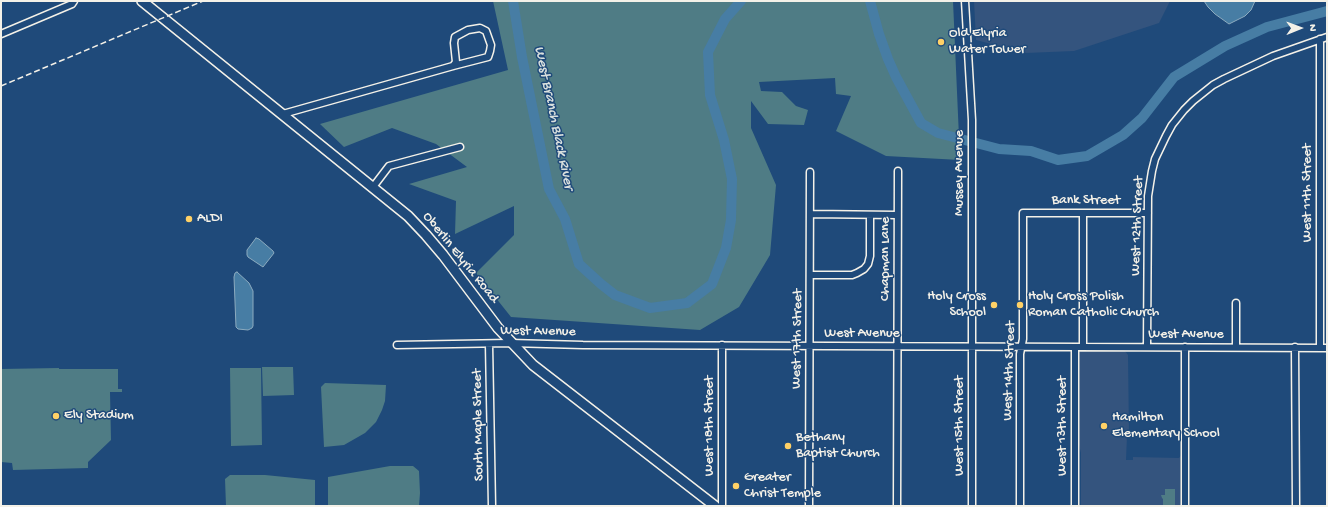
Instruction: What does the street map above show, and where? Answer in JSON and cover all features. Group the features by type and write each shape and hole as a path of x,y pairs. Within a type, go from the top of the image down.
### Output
{"main road":[{"name":"Oberlin Elyria Road","path":"142,1 408,216 448,261 510,343 533,365 715,506"}],"street":[{"path":"1,34 72,4 74,1"},
{"name":"Mussey Avenue","path":"965,1 972,128 972,346"},
{"path":"283,114 491,56 491,45 486,31 480,28 468,30 458,34 454,39 456,62 453,66"},
{"name":"West 12th Street","path":"1147,347 1148,213 1150,183 1156,159 1166,136 1181,114 1203,93 1224,79 1273,56 1320,39 1327,38"},
{"name":"West 11th Street","path":"1320,39 1320,348"},
{"path":"373,187 389,166 460,147"},
{"name":"Chapman Lane","path":"897,506 898,171"},
{"name":"West 17th Street","path":"809,506 810,172"},
{"name":"Bank Street","path":"1023,212 1148,213"},
{"name":"West 14th Street","path":"1020,506 1020,354 1023,339 1023,212"},
{"path":"1083,347 1084,213"},
{"path":"811,214 897,215"},
{"path":"810,275 852,275 864,269 868,264 870,256 870,215"},
{"path":"1236,303 1236,346"},
{"name":"West Avenue","path":"397,345 510,343 583,345 1075,347 1236,346 1327,348"},
{"name":"South Maple Street","path":"489,344 492,506"},
{"name":"West 18th Street","path":"722,345 722,506"},
{"name":"West 15th Street","path":"972,346 972,506"},
{"name":"West 13th Street","path":"1075,347 1075,506"},
{"path":"1185,347 1185,506"},
{"path":"1295,347 1296,506"}],"shaded area":[{"path":"974,1 1170,1 1159,23 1074,51 1026,53 976,40"},
{"path":"1204,1 1255,1 1251,10 1245,16 1229,24 1215,14"},
{"path":"256,238 274,253 263,267 247,255 247,250"},
{"path":"237,272 249,283 253,291 253,326 248,330 238,329 236,327 234,277 235,273"},
{"name":"Hamilton Elementary School","path":"1081,351 1125,351 1128,355 1129,434 1127,436 1126,460 1133,460 1133,457 1179,458 1182,454 1183,506 1081,506 1078,355"}],"green space":[{"path":"493,1 953,1 960,160 886,156 836,131 851,96 836,94 835,78 759,82 761,91 782,92 796,106 808,110 804,125 768,124 751,101 751,128 776,185 770,255 739,307 700,330 511,317 476,273 514,235 514,206 455,234 456,201 409,184 467,167 436,144 392,128 344,147 320,124 508,70"},
{"path":"262,367 293,367 294,395 263,396"},
{"path":"230,368 261,368 262,445 231,446"},
{"name":"Ely Stadium","path":"1,369 118,369 118,389 122,389 122,392 110,392 111,440 88,462 88,468 13,470 12,463 1,462"},
{"path":"325,383 386,385 385,401 376,422 365,433 344,445 324,447 321,387"},
{"path":"390,466 413,466 419,471 419,506 328,506 328,477"},
{"path":"230,475 265,475 315,480 315,506 226,506 225,479"},
{"path":"1165,489 1175,489 1175,506 1163,506 1163,499 1161,495 1165,495"}],"waterway":[{"name":"West Branch Black River","path":"513,1 522,57 549,189 565,219 579,264 615,295 650,308 687,303 712,284 726,248 731,220 732,179 724,140 710,95 708,52 725,19 741,1"},
{"name":"West Branch Black River","path":"870,1 888,59 921,123 938,133 999,149 1031,151 1058,160 1087,156 1123,135 1142,118 1174,77 1225,46 1267,27 1327,11"}],"railway":[{"path":"1,86 203,1"}],"place":[{"name":"Old Elyria Water Tower","path":"941,42"},
{"name":"ALDI","path":"189,219"},
{"name":"Holy Cross School","path":"994,305"},
{"name":"Holy Cross Polish Roman Catholic Church","path":"1020,305"},
{"name":"Ely Stadium","path":"56,416"},
{"name":"Hamilton Elementary School","path":"1104,426"},
{"name":"Bethany Baptist Church","path":"788,446"},
{"name":"Greater Christ Temple","path":"736,486"}]}
